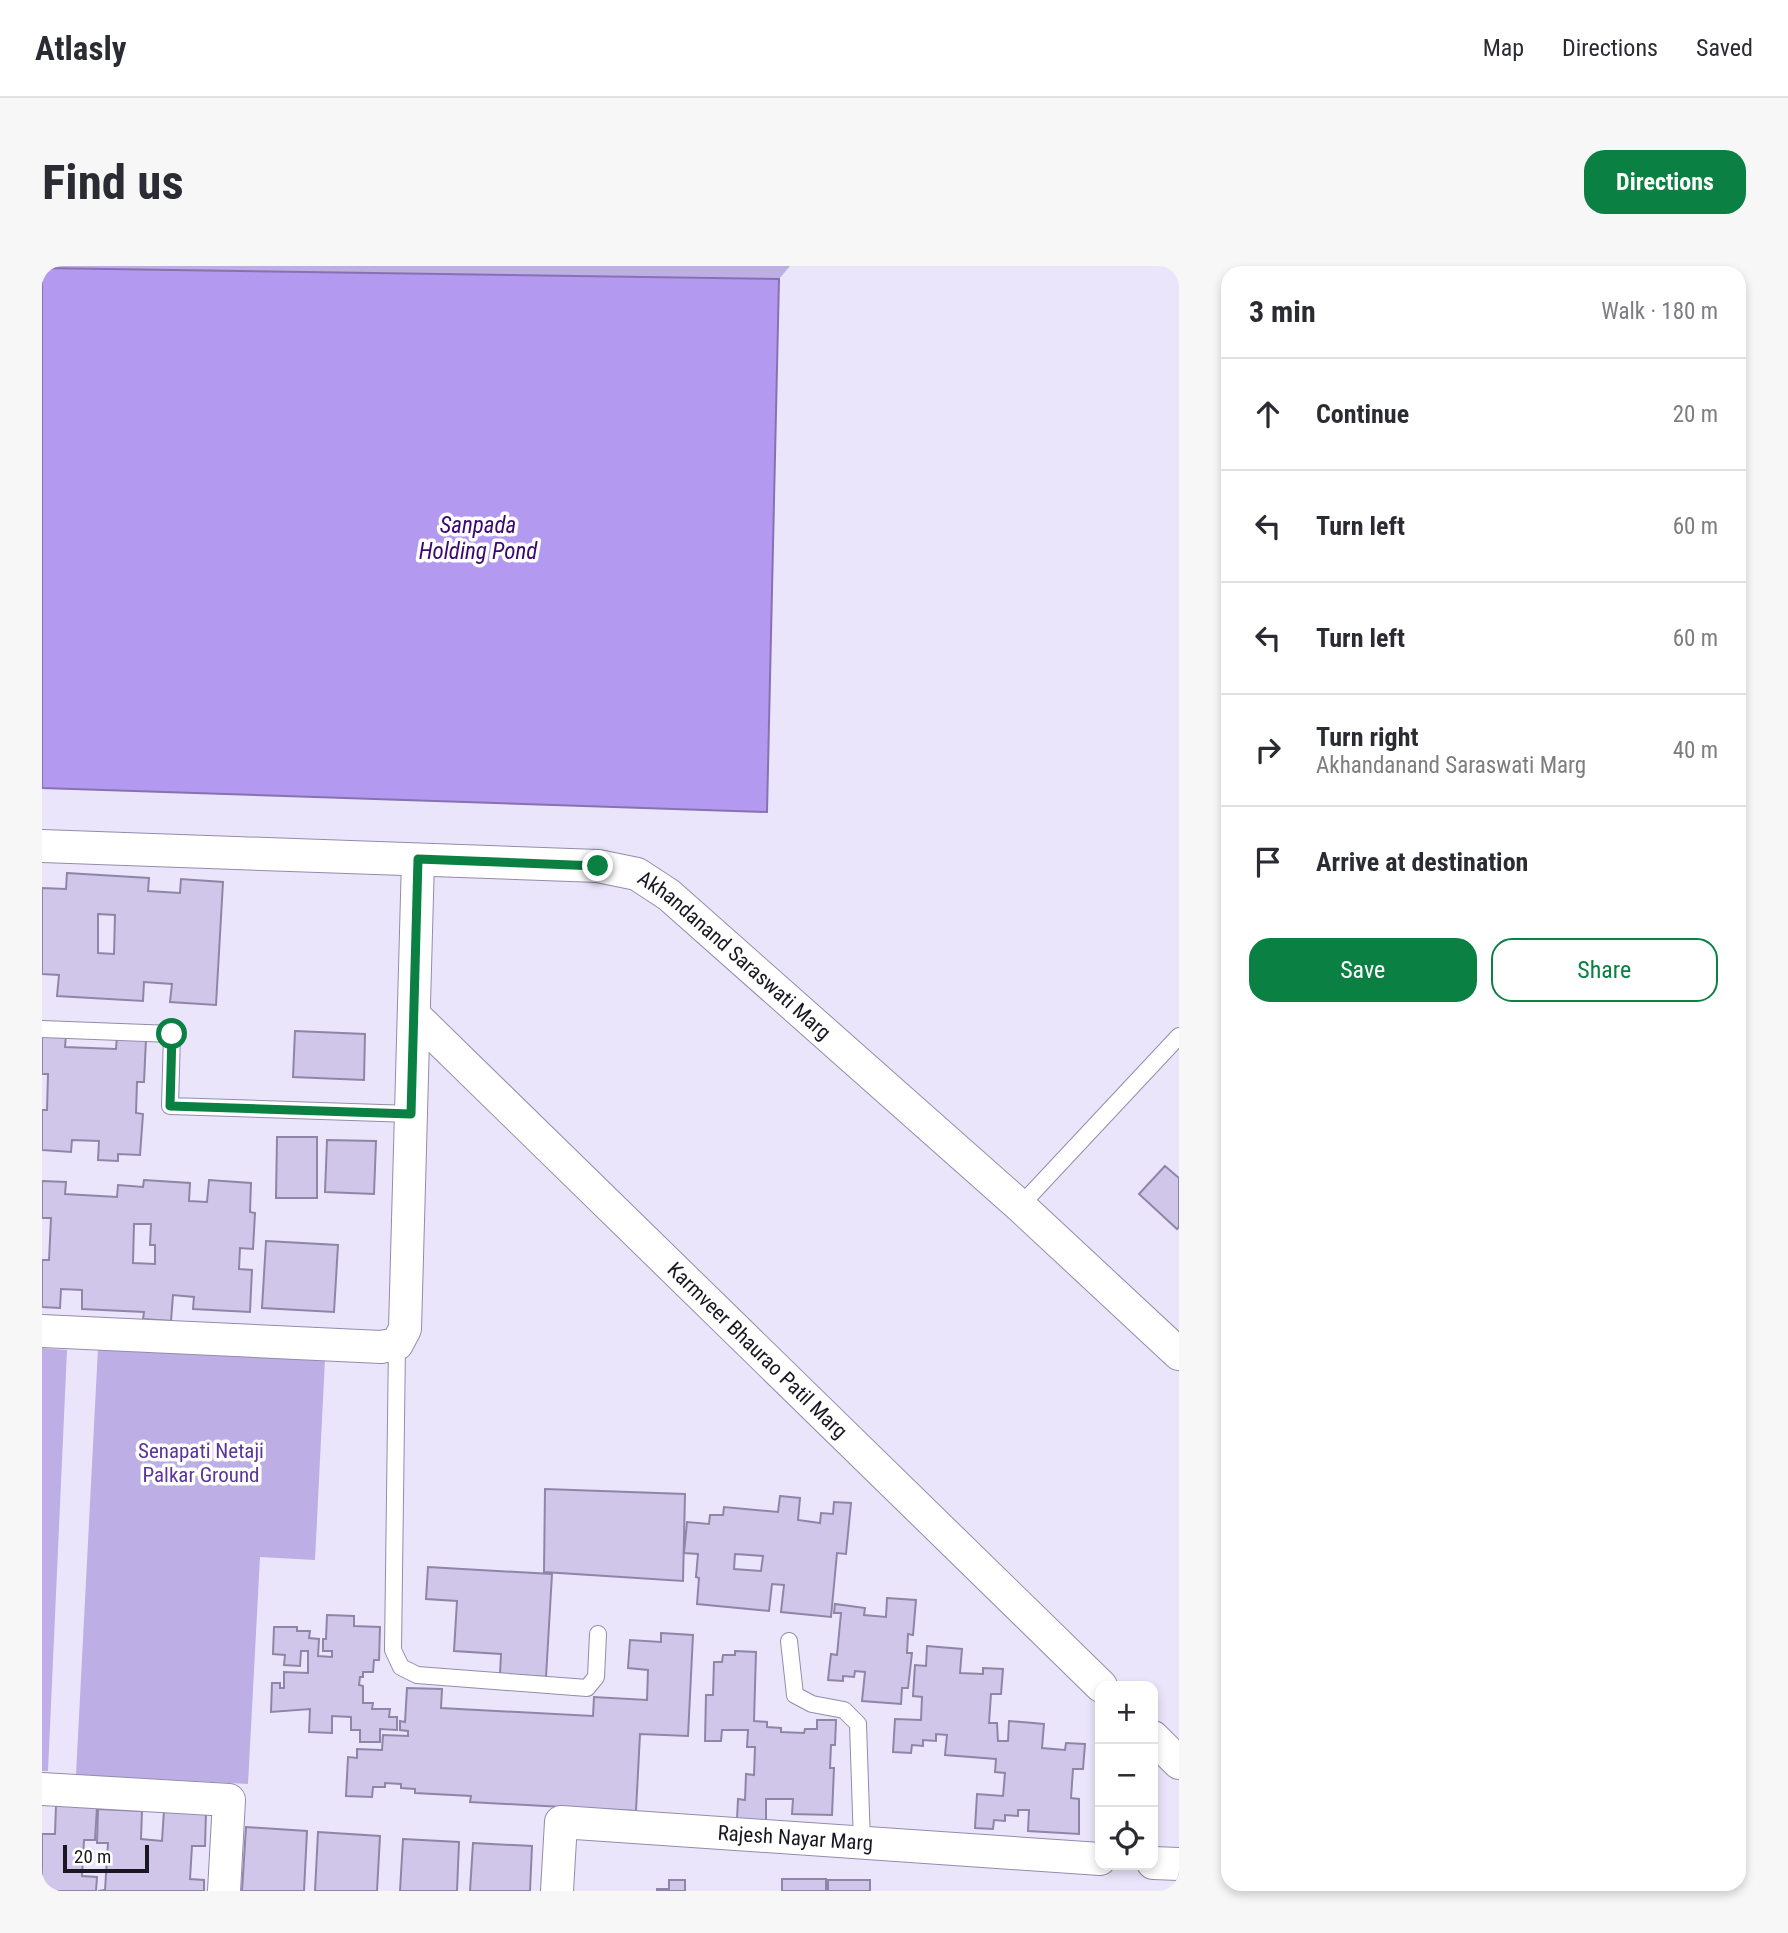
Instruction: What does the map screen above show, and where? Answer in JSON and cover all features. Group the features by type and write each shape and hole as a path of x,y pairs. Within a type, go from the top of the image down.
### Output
{"street":[{"name":"Akhandanand Saraswati Marg","path":"42,846 598,866 637,874 669,895 1020,1206 1179,1354"},
{"path":"42,1331 381,1348 397,1344 405,1329 418,859"},
{"name":"Karmveer Bhaurao Patil Marg","path":"414,1015 1096,1681"},
{"path":"1158,1742 1179,1763"},
{"path":"42,1789 229,1800 224,1891"},
{"name":"Rajesh Nayar Marg","path":"557,1891 561,1822 1095,1859"},
{"path":"1158,1863 1179,1864"}],"lane":[{"path":"42,1029 172,1034 170,1106 411,1114"},
{"path":"1020,1206 1179,1036"},
{"path":"397,1344 393,1650 401,1667 417,1675 587,1688 596,1677 598,1634"},
{"path":"789,1641 795,1695 812,1704 844,1710 858,1724 862,1843"}],"green space":[{"path":"42,266 790,266 779,279"},
{"path":"42,1348 67,1350 48,1771 42,1771"},
{"name":"Senapati Netaji Palkar Ground","path":"98,1348 325,1359 315,1560 260,1557 248,1784 76,1775"}],"water":[{"name":"Sanpada Holding Pond","path":"42,268 779,279 767,812 42,788"}],"building":[{"path":"67,873 149,878 148,891 180,893 181,879 223,882 216,1005 170,1002 172,984 144,982 143,1001 57,996 59,975 42,974 42,888 66,889","holes":["98,914 115,915 114,954 98,953"]},
{"path":"295,1031 365,1034 364,1080 293,1077"},
{"path":"42,1033 66,1035 65,1047 116,1049 117,1037 146,1039 144,1082 137,1082 136,1113 143,1114 140,1155 118,1154 118,1161 98,1160 99,1141 72,1140 71,1152 42,1150 42,1110 47,1110 48,1074 42,1074"},
{"path":"277,1137 317,1137 317,1198 276,1198"},
{"path":"327,1140 376,1141 374,1194 325,1192"},
{"path":"1165,1166 1179,1178 1177,1229 1139,1194"},
{"path":"144,1180 190,1183 189,1201 207,1202 209,1180 251,1183 250,1212 255,1213 253,1249 240,1248 239,1269 252,1270 250,1312 193,1309 194,1297 173,1295 171,1321 143,1319 144,1312 82,1309 82,1290 61,1289 60,1308 42,1307 42,1260 49,1260 51,1218 42,1218 42,1181 66,1182 65,1194 117,1197 118,1185 143,1187","holes":["134,1224 151,1224 150,1245 155,1245 155,1264 133,1263"]},
{"path":"266,1241 338,1245 334,1312 262,1308"},
{"path":"545,1489 685,1494 683,1581 544,1572"},
{"path":"780,1496 800,1498 798,1520 820,1523 821,1513 833,1514 834,1502 851,1503 846,1554 837,1553 831,1617 781,1612 784,1585 772,1584 769,1611 697,1604 698,1554 684,1553 687,1522 709,1524 710,1515 723,1515 724,1507 778,1512","holes":["735,1554 763,1556 761,1571 734,1569"]},
{"path":"428,1567 552,1574 546,1677 500,1674 501,1654 454,1651 457,1601 426,1599"},
{"path":"887,1598 916,1600 913,1635 908,1634 907,1653 912,1653 908,1688 902,1688 901,1704 862,1701 865,1672 855,1671 854,1677 843,1676 843,1681 828,1680 831,1654 837,1655 841,1613 834,1613 835,1604 865,1608 864,1615 886,1617"},
{"path":"327,1615 354,1616 354,1626 380,1627 379,1660 374,1660 373,1672 363,1672 359,1685 363,1686 363,1703 373,1703 372,1709 390,1709 389,1717 397,1717 397,1730 380,1729 380,1742 360,1742 360,1730 351,1730 351,1717 332,1716 332,1733 309,1732 310,1709 271,1712 272,1683 280,1683 280,1688 284,1688 284,1672 308,1673 308,1651 301,1651 300,1666 284,1665 285,1655 273,1654 274,1627 297,1627 297,1631 310,1631 309,1638 319,1639 318,1656 332,1657 332,1651 323,1651"},
{"path":"661,1633 693,1635 688,1736 640,1734 636,1811 470,1802 471,1796 415,1793 415,1789 401,1788 401,1784 385,1783 385,1787 373,1787 372,1797 346,1796 348,1757 357,1758 357,1749 382,1750 383,1735 408,1736 408,1731 400,1730 400,1721 405,1722 407,1688 442,1689 441,1708 593,1716 594,1697 647,1700 648,1670 628,1668 630,1640 661,1642"},
{"path":"927,1646 962,1649 960,1673 983,1674 983,1668 1003,1669 1001,1694 991,1694 989,1723 997,1723 998,1741 1008,1741 1009,1721 1044,1724 1042,1748 1065,1750 1066,1743 1085,1744 1083,1769 1073,1769 1071,1798 1079,1799 1079,1834 1028,1831 1029,1810 1018,1810 1018,1816 1005,1815 1005,1821 994,1820 993,1829 975,1828 977,1794 1003,1796 1005,1773 995,1772 996,1759 945,1755 947,1735 936,1734 936,1741 923,1740 923,1746 912,1745 911,1753 893,1752 895,1719 921,1720 922,1697 913,1696 915,1665 926,1666"},
{"path":"735,1651 756,1652 754,1721 767,1722 767,1727 781,1728 781,1732 804,1733 805,1729 817,1729 817,1720 836,1720 835,1745 831,1745 830,1768 834,1768 832,1815 792,1814 793,1799 766,1799 766,1820 737,1820 738,1799 745,1800 746,1774 754,1775 755,1747 747,1747 748,1730 722,1730 721,1741 705,1741 706,1695 713,1695 714,1662 722,1662 723,1655 735,1655"},
{"path":"56,1805 97,1807 95,1840 84,1840 82,1876 97,1877 96,1891 42,1891 42,1834 55,1834"},
{"path":"98,1809 142,1811 141,1839 162,1841 164,1810 206,1812 205,1846 192,1846 190,1879 204,1880 204,1891 98,1891 105,1890 108,1843 97,1843"},
{"path":"246,1827 307,1831 304,1891 242,1891"},
{"path":"318,1832 380,1836 377,1891 315,1891"},
{"path":"403,1839 459,1842 457,1891 400,1891"},
{"path":"473,1843 532,1846 530,1891 470,1891"},
{"path":"782,1879 826,1879 826,1891 782,1891"},
{"path":"669,1880 685,1880 685,1891 657,1891 669,1889"},
{"path":"828,1880 870,1880 870,1891 828,1891"}],"route":[{"path":"172,1034 170,1106 411,1114 418,859 598,866"}]}
